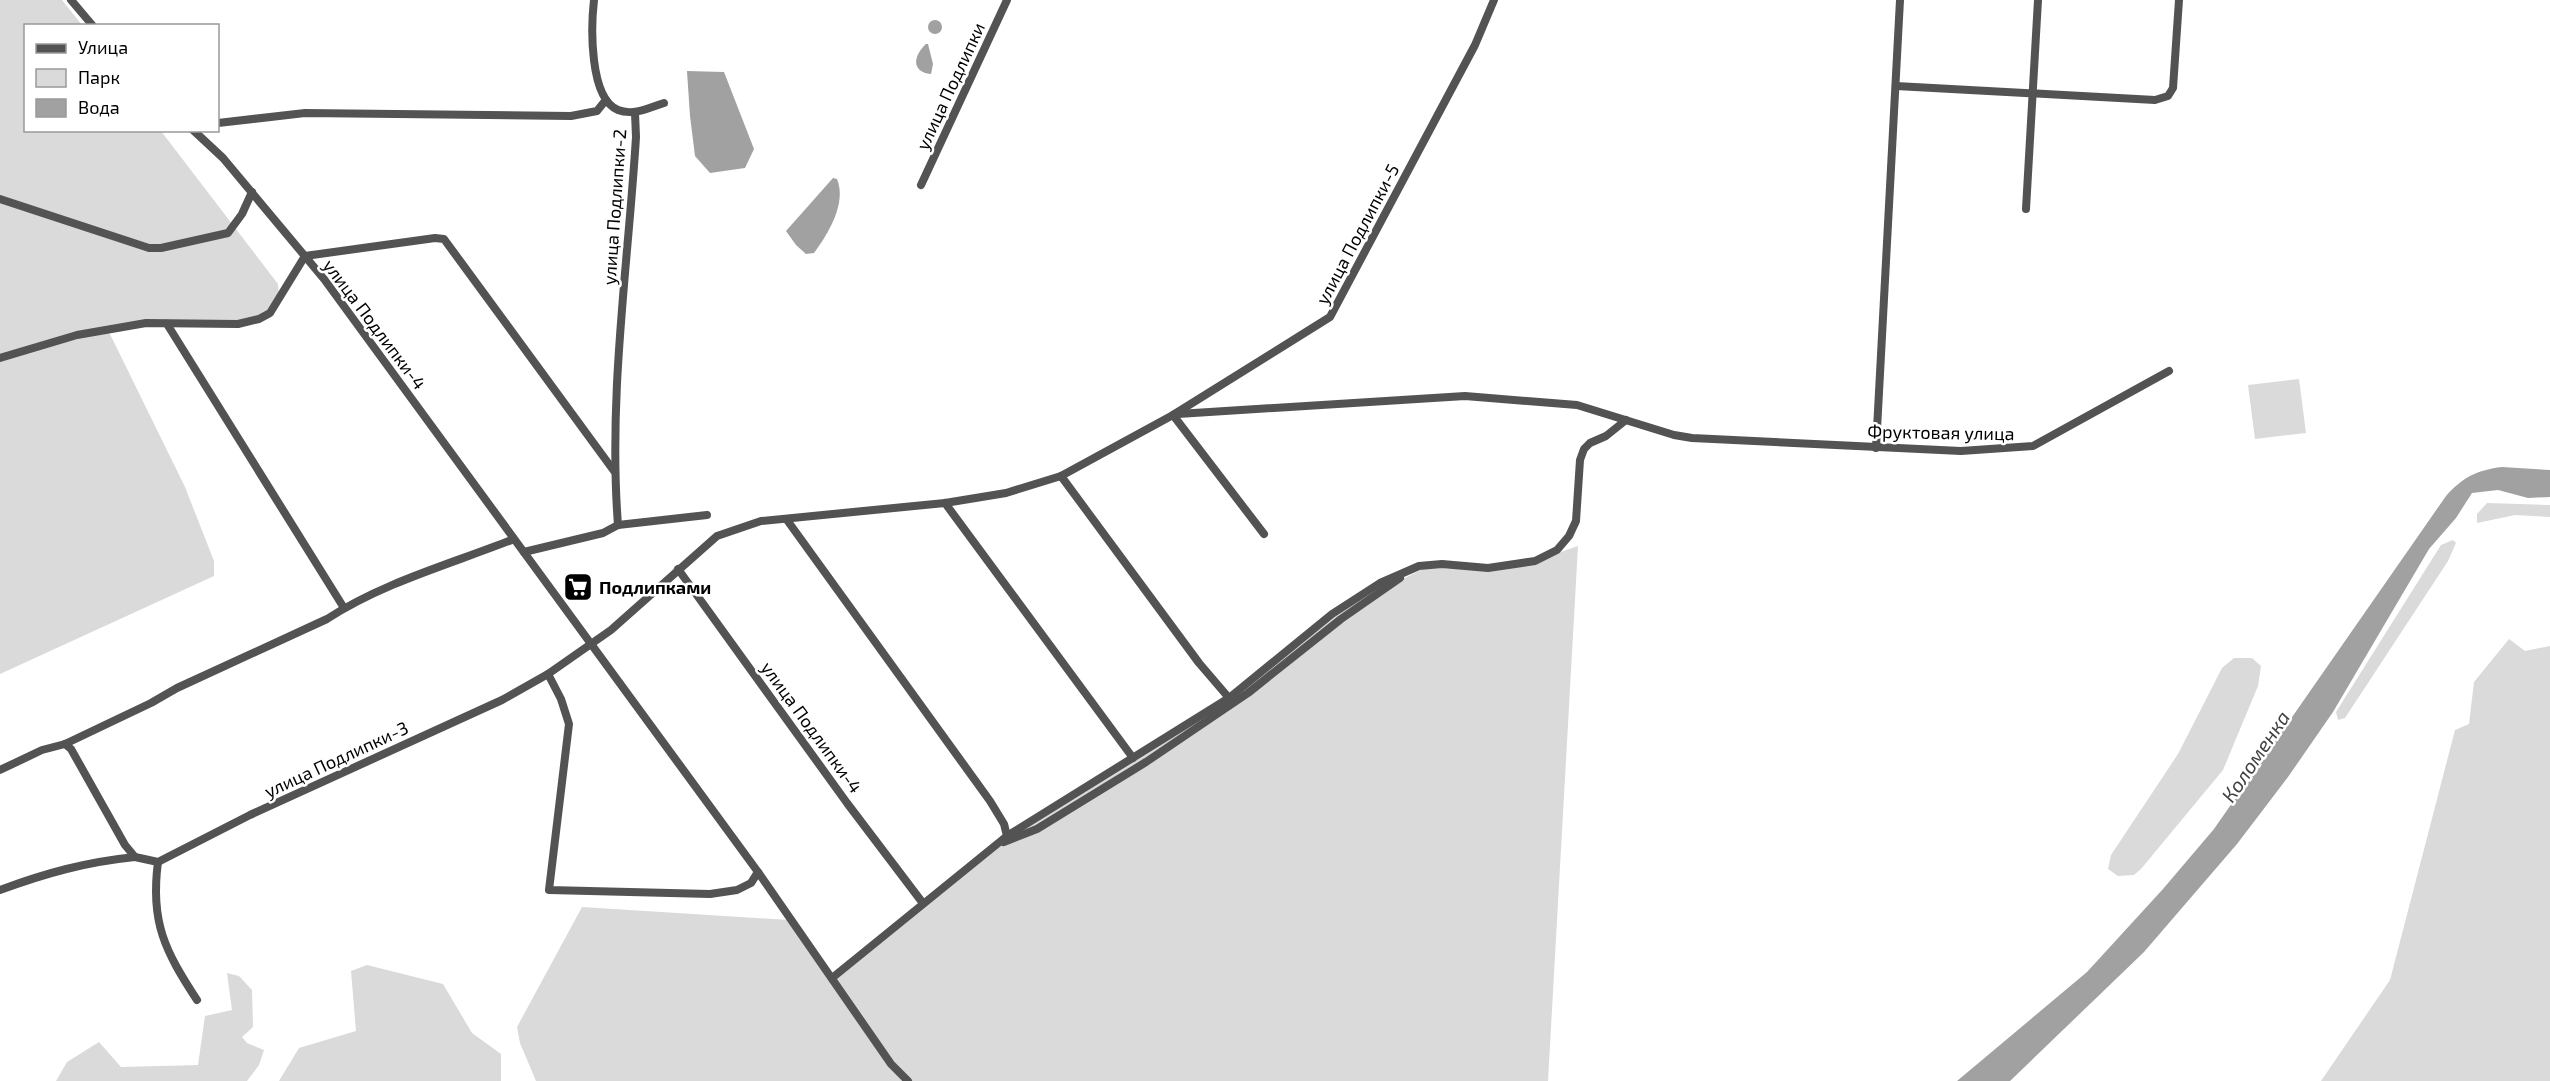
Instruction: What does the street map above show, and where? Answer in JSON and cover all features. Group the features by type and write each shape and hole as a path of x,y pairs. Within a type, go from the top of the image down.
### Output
{"street":[{"path":"70,0 91,24"},
{"path":"219,123 304,113 570,116 597,111 605,101 596,74 592,20 594,0"},
{"name":"улица Подлипки","path":"921,185 1007,0"},
{"name":"улица Подлипки-5","path":"1173,415 1330,317 1474,45 1494,0"},
{"path":"1876,448 1900,0"},
{"path":"2026,209 2038,0"},
{"path":"1896,86 2155,100 2168,96 2173,88 2179,0"},
{"name":"улица Подлипки-2","path":"605,101 618,110 635,112 664,104"},
{"name":"улица Подлипки-2","path":"614,471 622,303 632,204 635,112"},
{"path":"0,358 77,335 146,323 238,324 259,319 270,313 305,256 223,158 195,132"},
{"path":"0,199 148,248 161,248 228,233 242,214 252,192"},
{"name":"улица Подлипки-4","path":"614,471 444,239 435,238 305,256 758,872 891,1064 908,1081"},
{"path":"167,324 344,608"},
{"name":"Фруктовая улица","path":"1173,415 1465,396 1578,405 1674,435 1692,438 1961,451 2033,446 2169,371"},
{"path":"590,645 611,630 717,536 761,521 945,503 1006,493 1061,476 1173,415 1264,534"},
{"path":"832,978 922,902 1006,836 1230,698 1332,614 1380,583 1419,566 1442,564 1488,568 1535,561 1557,550 1569,536 1576,521 1580,460 1584,449 1590,443 1606,436 1626,420"},
{"path":"614,471 618,525"},
{"path":"1061,476 1199,663 1230,698"},
{"path":"945,503 1133,758"},
{"path":"524,552 603,534 618,525 707,515"},
{"path":"787,520 990,801 1004,824 1006,836"},
{"path":"0,770 42,750 65,744 404,580 514,539"},
{"path":"998,844 1037,829 1146,762 1248,693 1341,619 1419,566"},
{"name":"улица Подлипки-4","path":"678,569 847,803 922,902"},
{"name":"улица Подлипки-3","path":"158,862 250,815 502,700 548,674 590,645"},
{"path":"548,674 561,699 569,724 549,890 710,894 737,890 751,883 758,872"},
{"path":"65,744 71,749 125,845 135,857"},
{"path":"0,891 32,878 94,861 135,857 158,862 155,900 163,936 171,960 197,1000"}],"green space":[{"path":"0,0 62,0 81,24 24,24 24,132 162,132 278,284 279,298 270,313 238,324 146,323 108,330 185,487 214,561 214,576 0,674"},
{"path":"2299,379 2306,433 2255,439 2248,385"},
{"path":"2487,503 2550,505 2550,517 2515,515 2477,523 2477,514"},
{"path":"2453,540 2456,543 2448,561 2345,718 2338,720 2336,712 2441,545"},
{"path":"1578,546 1548,1081 536,1081 520,1043 517,1027 582,907 790,920 831,978 995,847 1229,698 1332,614 1425,568 1488,568 1535,561"},
{"path":"2509,639 2525,651 2550,646 2550,1081 2321,1081 2390,980 2455,730 2469,724 2474,682"},
{"path":"2234,658 2252,658 2261,666 2258,686 2223,770 2141,869 2134,875 2118,876 2108,869 2111,855 2178,754 2222,668"},
{"path":"367,965 443,984 472,1033 501,1054 501,1081 279,1081 299,1048 356,1031 351,971"},
{"path":"227,973 239,976 252,990 253,1027 242,1037 247,1043 264,1050 259,1065 247,1081 56,1081 67,1062 99,1042 121,1067 198,1065 205,1016 232,1010"}],"water":[{"path":"932,20 938,20 942,27 938,34 932,34 928,30 928,24"},
{"path":"928,44 933,64 931,74 920,70 916,63 918,53"},
{"path":"687,71 724,72 754,149 745,168 710,173 695,156"},
{"path":"833,178 837,179 839,188 838,208 825,237 814,253 806,254 786,231"},
{"path":"2502,467 2550,470 2550,497 2528,498 2498,490 2472,493 2456,518 2429,549 2333,712 2288,777 2237,844 2144,952 2010,1081 1957,1081 2087,972 2163,889 2214,829 2446,496 2458,484 2471,476 2485,470"}],"place":[{"name":"Подлипками","path":"578,587"}],"water label":[{"name":"Коломенка","path":"2255,756"}]}
